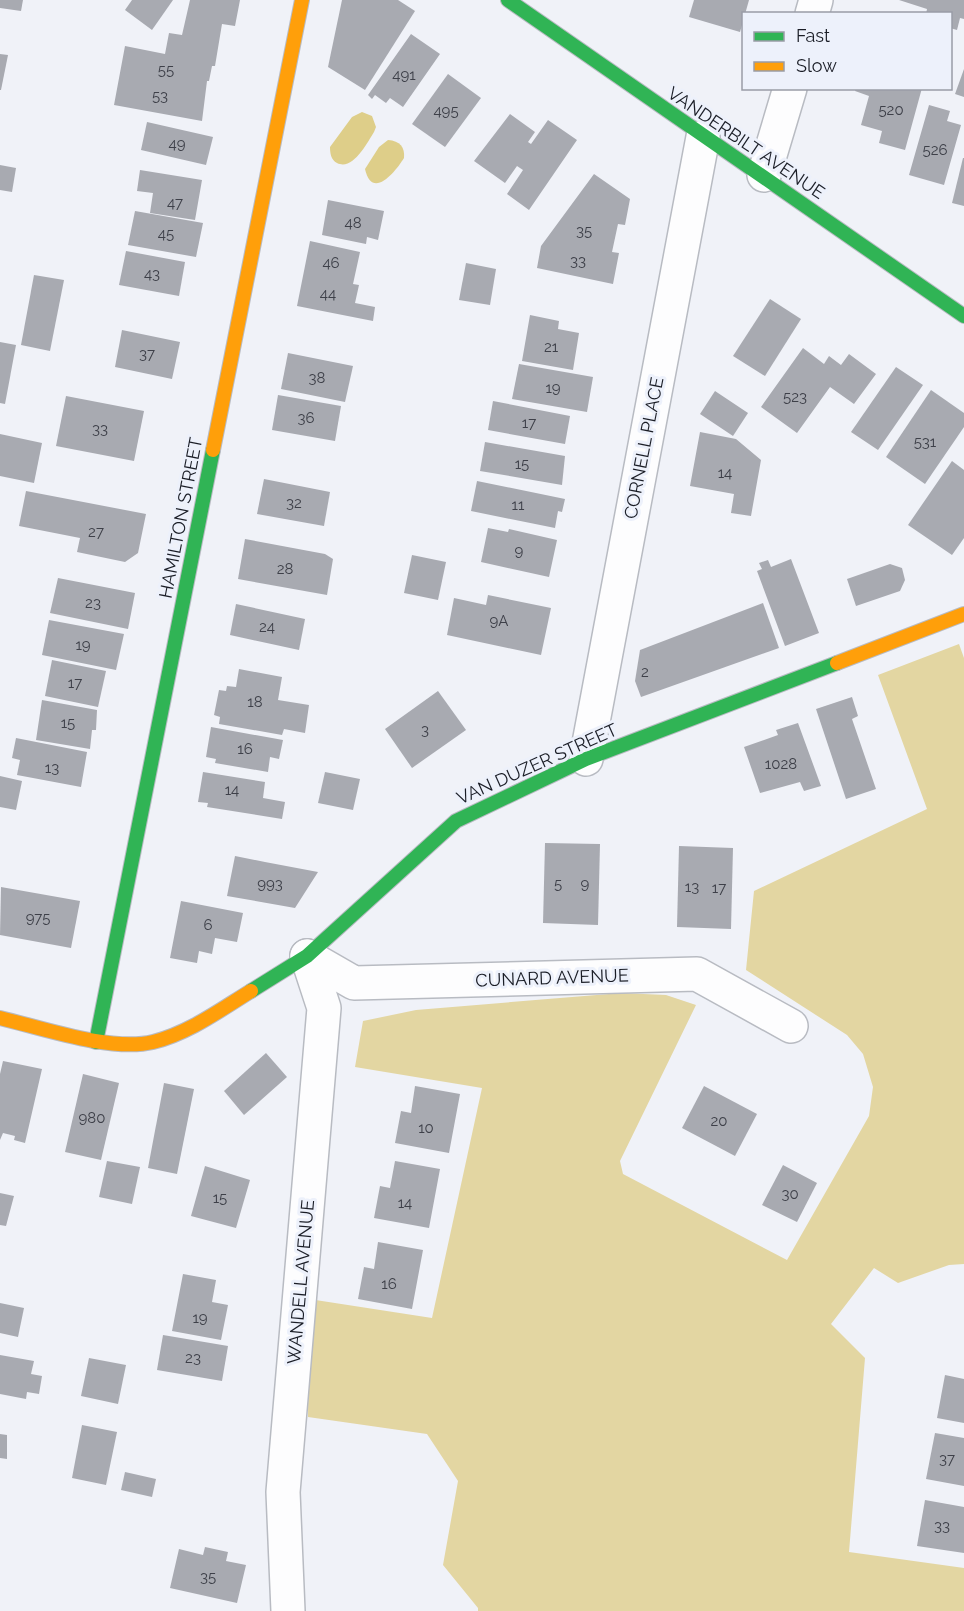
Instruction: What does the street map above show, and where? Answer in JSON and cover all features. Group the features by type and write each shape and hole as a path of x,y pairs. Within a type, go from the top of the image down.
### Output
{"street":[{"name":"HAMILTON STREET","path":"96,1042 302,0"},
{"name":"VANDERBILT AVENUE","path":"508,0 703,137 764,175 964,316"},
{"path":"764,175 789,90"},
{"name":"CORNELL PLACE","path":"585,759 703,137"},
{"name":"VAN DUZER STREET","path":"0,1018 96,1042 152,1042 194,1026 307,956 456,821 585,759 964,614"},
{"name":"CUNARD AVENUE","path":"307,956 354,983 697,974 791,1026"},
{"name":"WANDELL AVENUE","path":"288,1611 283,1492 324,1008 307,956"}],"shaded area":[{"path":"362,112 372,116 376,127 374,132 354,160 343,164 335,162 330,147 352,117"},
{"path":"388,140 401,145 404,158 390,176 378,183 373,183 368,178 365,169 379,147"},
{"path":"959,644 964,658 964,1264 949,1265 898,1283 874,1268 831,1324 865,1358 849,1552 964,1568 964,1611 478,1611 478,1608 443,1565 458,1481 427,1434 308,1417 309,1299 432,1318 482,1088 355,1067 363,1021 416,1010 621,993 666,995 696,1005 620,1161 623,1174 787,1260 869,1116 873,1087 863,1054 847,1035 746,970 754,891 927,809 878,675"}],"building":[{"path":"0,0 23,0 21,11 0,8"},
{"path":"132,0 173,0 152,30 125,10"},
{"path":"190,0 240,0 235,26 222,24 215,66 212,66 209,81 207,81 202,121 114,105 125,46 165,54 169,33 182,35"},
{"path":"342,0 398,0 415,11 365,90 328,67"},
{"path":"694,0 749,0 746,12 742,12 740,32 689,17"},
{"path":"899,0 964,0 964,19 960,18 957,30 952,29 952,12 926,12 927,9"},
{"path":"411,34 440,54 403,107 390,98 386,103 375,95 372,99 368,95"},
{"path":"0,54 8,55 1,90 0,90"},
{"path":"964,69 964,97 955,94"},
{"path":"448,74 481,98 445,147 412,124"},
{"path":"921,90 905,150 879,143 882,131 861,125 869,96 855,91"},
{"path":"929,105 950,111 947,121 961,125 944,185 909,175"},
{"path":"510,114 535,132 528,142 531,144 548,120 577,140 529,210 507,194 523,170 517,166 505,183 474,161"},
{"path":"147,122 213,137 206,165 141,150"},
{"path":"964,158 964,206 952,203"},
{"path":"0,165 16,168 12,192 0,190"},
{"path":"140,170 202,180 195,220 150,213 153,193 137,191"},
{"path":"594,174 630,199 625,225 618,224 612,252 619,253 613,284 537,268 541,246"},
{"path":"328,200 384,211 378,240 367,237 366,244 322,235"},
{"path":"135,211 203,223 196,257 128,245"},
{"path":"310,241 360,252 353,284 359,285 355,303 375,307 373,321 297,306"},
{"path":"126,251 185,262 179,296 119,285"},
{"path":"466,263 496,269 490,305 459,300"},
{"path":"34,275 64,280 50,351 21,345"},
{"path":"770,299 801,319 765,376 733,356"},
{"path":"530,315 559,321 558,329 579,333 573,370 522,361"},
{"path":"122,330 180,342 172,379 115,367"},
{"path":"0,342 16,345 5,404 0,403"},
{"path":"803,348 824,364 829,356 841,365 849,354 876,374 854,404 830,387 797,433 761,407"},
{"path":"288,353 353,366 345,402 281,389"},
{"path":"519,364 593,377 587,412 512,399"},
{"path":"896,367 923,385 878,450 851,432"},
{"path":"931,390 964,413 964,427 925,484 886,457"},
{"path":"715,391 748,413 733,436 700,414"},
{"path":"278,395 341,406 335,441 272,430"},
{"path":"66,396 144,411 134,461 56,446"},
{"path":"493,401 570,416 565,444 488,430"},
{"path":"700,432 736,439 761,460 751,516 731,513 734,494 690,486"},
{"path":"0,434 42,443 34,483 0,476"},
{"path":"485,442 565,456 562,485 480,471"},
{"path":"952,461 964,470 964,538 952,555 908,525"},
{"path":"264,479 330,492 324,526 257,514"},
{"path":"477,481 565,499 562,512 558,511 555,528 471,511"},
{"path":"26,491 146,514 138,553 125,562 77,552 80,538 19,526"},
{"path":"488,528 508,532 509,529 557,540 549,577 481,562"},
{"path":"245,539 325,554 333,559 327,595 238,579"},
{"path":"412,555 446,562 438,600 404,593"},
{"path":"791,559 819,633 785,646 757,571 762,569 759,563 768,560 771,567"},
{"path":"890,564 902,568 905,580 900,591 856,606 847,579"},
{"path":"58,578 135,593 128,629 50,613"},
{"path":"488,595 551,608 541,655 447,635 454,598 486,605"},
{"path":"763,603 779,648 641,697 635,681 640,650"},
{"path":"236,604 305,619 299,650 230,635"},
{"path":"49,620 124,634 116,670 42,655"},
{"path":"52,660 106,671 98,707 45,696"},
{"path":"239,669 282,677 278,700 309,705 305,733 284,729 282,735 219,724 220,717 214,715 219,690 226,691 227,686 236,687"},
{"path":"438,691 466,730 412,768 385,729"},
{"path":"852,697 858,716 852,719 876,789 846,799 816,709"},
{"path":"42,700 97,710 96,730 92,730 90,749 36,740"},
{"path":"798,723 821,786 804,791 800,782 760,793 744,747 778,735 776,730"},
{"path":"211,727 283,740 279,759 270,757 268,772 215,763 216,759 206,757"},
{"path":"16,738 87,752 81,787 17,775 20,760 12,758"},
{"path":"203,772 265,782 263,798 285,802 282,819 207,807 208,803 198,802"},
{"path":"325,772 360,779 353,810 318,803"},
{"path":"0,776 22,781 16,810 0,807"},
{"path":"545,843 600,844 598,925 543,923"},
{"path":"679,846 733,848 731,929 677,927"},
{"path":"235,856 318,872 295,908 227,896"},
{"path":"1,887 80,901 71,948 0,935"},
{"path":"181,901 243,913 237,942 215,938 212,954 199,951 197,963 170,958"},
{"path":"266,1053 287,1077 244,1115 224,1091"},
{"path":"3,1061 42,1069 25,1143 14,1140 15,1136 3,1133 0,1140 0,1074"},
{"path":"83,1074 119,1083 101,1160 65,1152"},
{"path":"164,1083 194,1089 177,1174 148,1168"},
{"path":"415,1086 460,1094 449,1153 395,1143 401,1111 411,1113"},
{"path":"704,1086 757,1114 735,1156 682,1128"},
{"path":"107,1161 140,1167 132,1204 99,1197"},
{"path":"395,1161 440,1169 429,1228 374,1218 380,1186 390,1188"},
{"path":"783,1165 817,1183 797,1222 762,1205"},
{"path":"205,1166 250,1180 236,1228 191,1216"},
{"path":"0,1193 14,1196 6,1226 0,1225"},
{"path":"378,1242 423,1250 412,1309 358,1299 364,1267 374,1269"},
{"path":"183,1274 216,1280 212,1302 228,1305 221,1340 172,1331"},
{"path":"0,1303 24,1308 18,1337 0,1333"},
{"path":"163,1335 228,1346 222,1381 157,1370"},
{"path":"0,1355 34,1361 31,1374 42,1376 39,1394 27,1392 26,1399 0,1394"},
{"path":"89,1358 126,1365 118,1404 81,1396"},
{"path":"945,1375 964,1379 964,1423 937,1418"},
{"path":"82,1425 117,1432 106,1485 72,1478"},
{"path":"935,1433 964,1438 964,1486 926,1479"},
{"path":"0,1434 7,1435 7,1459 0,1458"},
{"path":"125,1472 156,1479 152,1497 121,1490"},
{"path":"925,1500 964,1507 964,1553 917,1546"},
{"path":"205,1547 228,1552 226,1561 246,1565 237,1603 170,1588 179,1549 203,1555"}],"traffic: fast":[{"path":"508,0 964,316"},
{"path":"96,1042 213,450"},
{"path":"251,991 307,956 456,821 586,759 837,663"}],"traffic: slow":[{"path":"213,450 302,0"},
{"path":"837,663 964,614"},
{"path":"0,1018 76,1038 117,1044 136,1044 153,1042 179,1033 251,991"}]}
